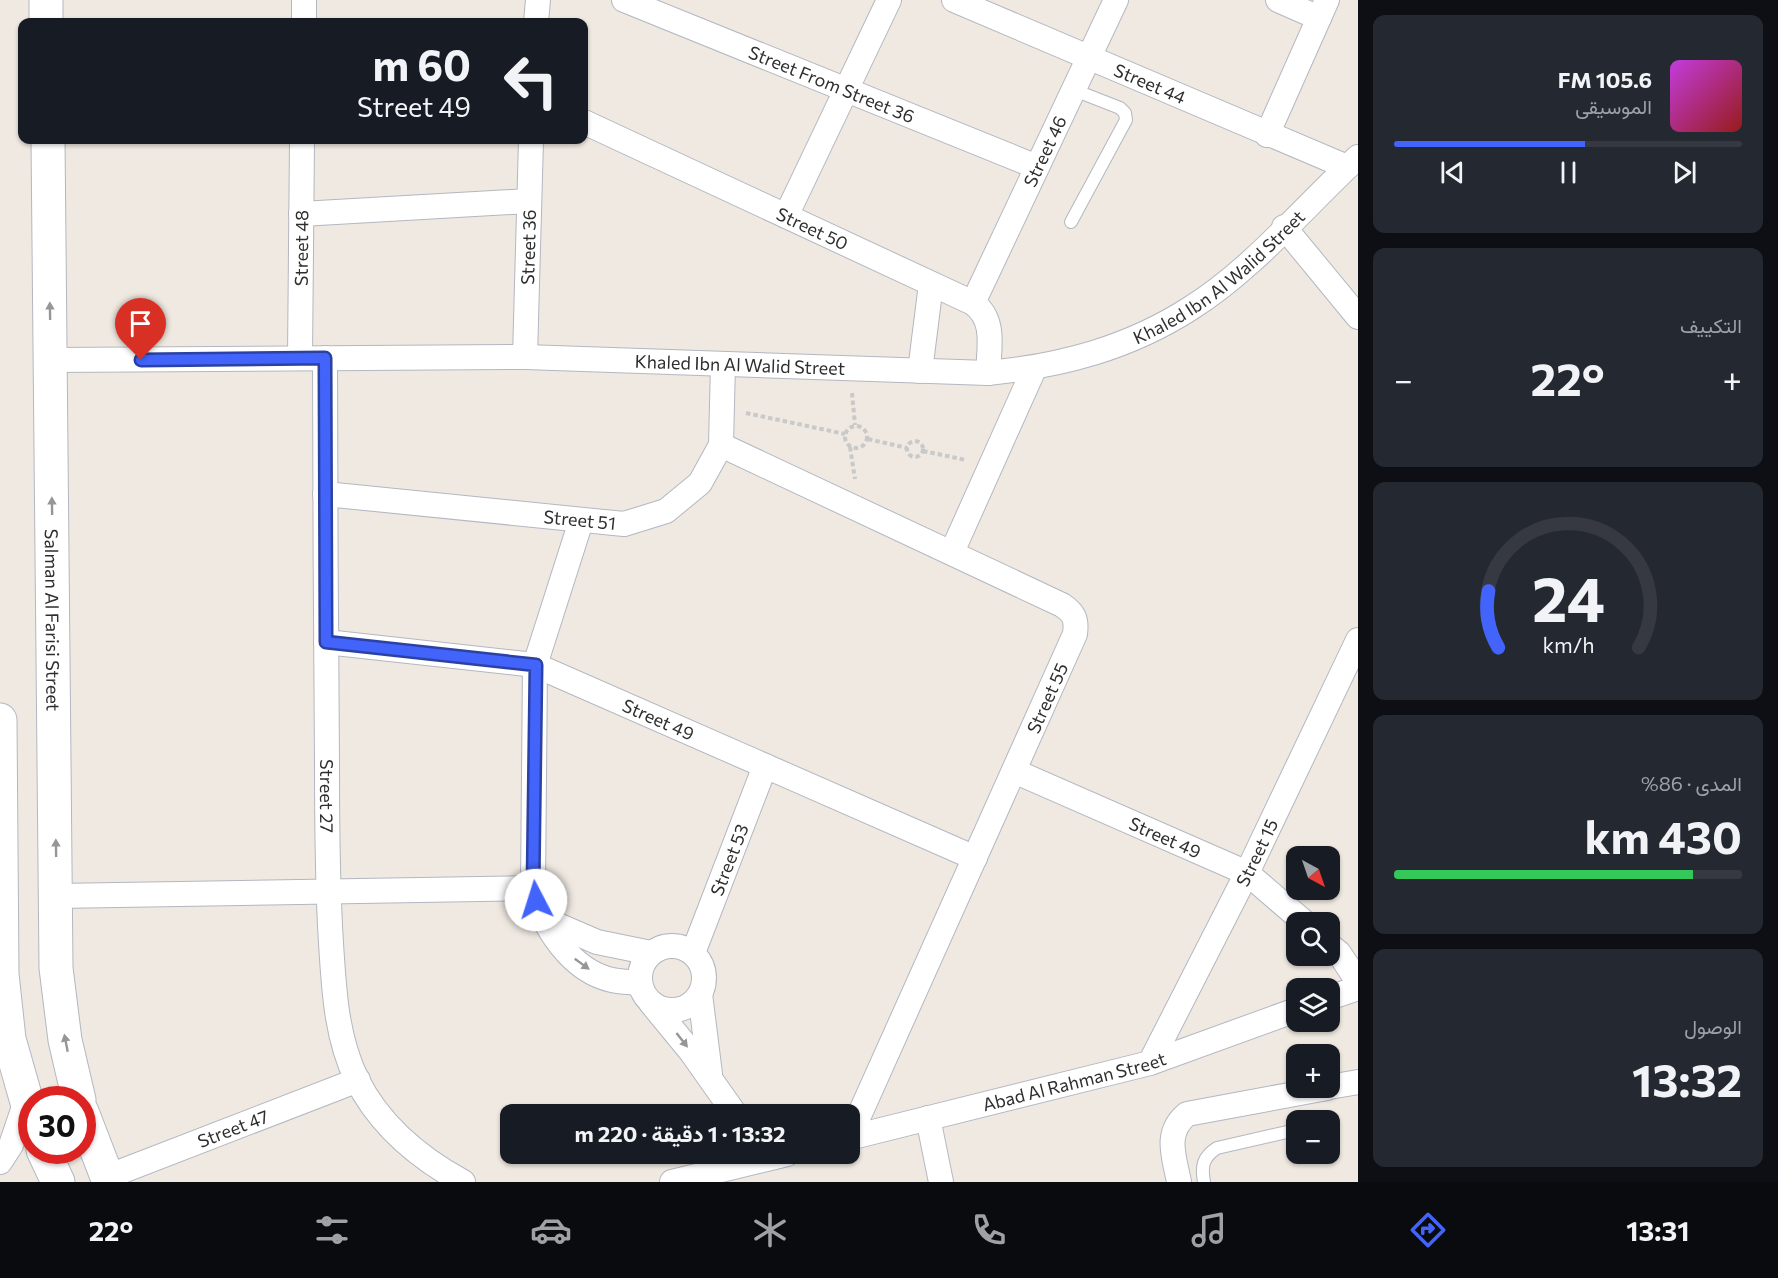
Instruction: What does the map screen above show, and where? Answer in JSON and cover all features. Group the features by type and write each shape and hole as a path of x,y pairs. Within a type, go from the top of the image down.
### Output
{"street":[{"path":"46,0 46,18"},
{"path":"304,0 304,18"},
{"path":"536,18 538,0"},
{"path":"786,216 889,0"},
{"name":"Street 44","path":"954,0 1267,135 1353,162"},
{"name":"Street 46","path":"973,303 1116,0"},
{"path":"1267,135 1323,9 1278,0"},
{"name":"Street From Street 36","path":"639,3 1037,167"},
{"name":"Street 50","path":"588,124 973,303"},
{"name":"Salman Al Farisi Street","path":"48,144 56,968 64,1040 76,1086"},
{"name":"Street 48","path":"300,358 302,144"},
{"name":"Street 36","path":"525,357 531,144"},
{"name":"Khaled Ibn Al Walid Street","path":"50,360 525,357 988,373 1034,369 1089,356 1142,335 1192,308 1238,272 1353,162"},
{"path":"301,214 529,201"},
{"path":"1284,227 1358,317"},
{"path":"920,371 931,284"},
{"path":"973,303 987,318 990,328 988,373"},
{"name":"Street 27","path":"325,358 328,892 334,998 342,1040 358,1080 379,1114 405,1144 437,1168 463,1182"},
{"path":"722,445 723,364"},
{"path":"951,552 1034,369"},
{"name":"Street 51","path":"325,494 624,524 666,511 700,483 722,445"},
{"name":"Street 55","path":"722,445 1062,605 1072,612 1077,622 1076,634 860,1114"},
{"path":"581,521 536,665 533,888 546,920 561,946 582,967 646,993 672,1011 693,1003 700,994"},
{"name":"Street 15","path":"1150,1063 1247,873 1358,640"},
{"name":"Street 49","path":"326,642 536,665 975,858"},
{"path":"0,720 2,974 9,1039 21,1086"},
{"name":"Street 53","path":"693,953 765,766"},
{"name":"Street 49","path":"1014,771 1247,873 1292,912"},
{"path":"56,896 533,888"},
{"path":"546,920 597,942 651,953"},
{"path":"710,1080 700,994 704,972 693,953 672,945 651,953 644,962 646,993 728,1104"},
{"path":"1340,956 1358,982"},
{"path":"1340,994 1358,988"},
{"name":"Abad Al Rahman Street","path":"860,1135 1150,1063 1286,1014"},
{"name":"Street 47","path":"108,1180 358,1080"},
{"path":"1340,1085 1358,1082"},
{"path":"1179,1182 1171,1142 1178,1121 1187,1114 1286,1095"},
{"path":"928,1118 941,1182"},
{"path":"0,1162 18,1132"},
{"path":"96,1149 108,1180"},
{"path":"50,1164 58,1182"},
{"path":"672,1182 738,1164"}],"lane":[{"path":"1071,222 1126,120 1120,108 1074,90"},
{"path":"1204,1182 1202,1165 1207,1154 1217,1148 1286,1132"}],"path":[{"path":"722,407 845,434"},
{"path":"855,425 862,426 867,432 868,439 864,446 850,447 845,434 855,425"},
{"path":"868,439 907,448"},
{"path":"907,448 914,441 922,446 923,451"},
{"path":"907,448 907,453 915,458 923,451"},
{"path":"923,451 990,466"}],"route":[{"path":"141,360 325,358 326,642 536,665 533,888 536,900"}]}
